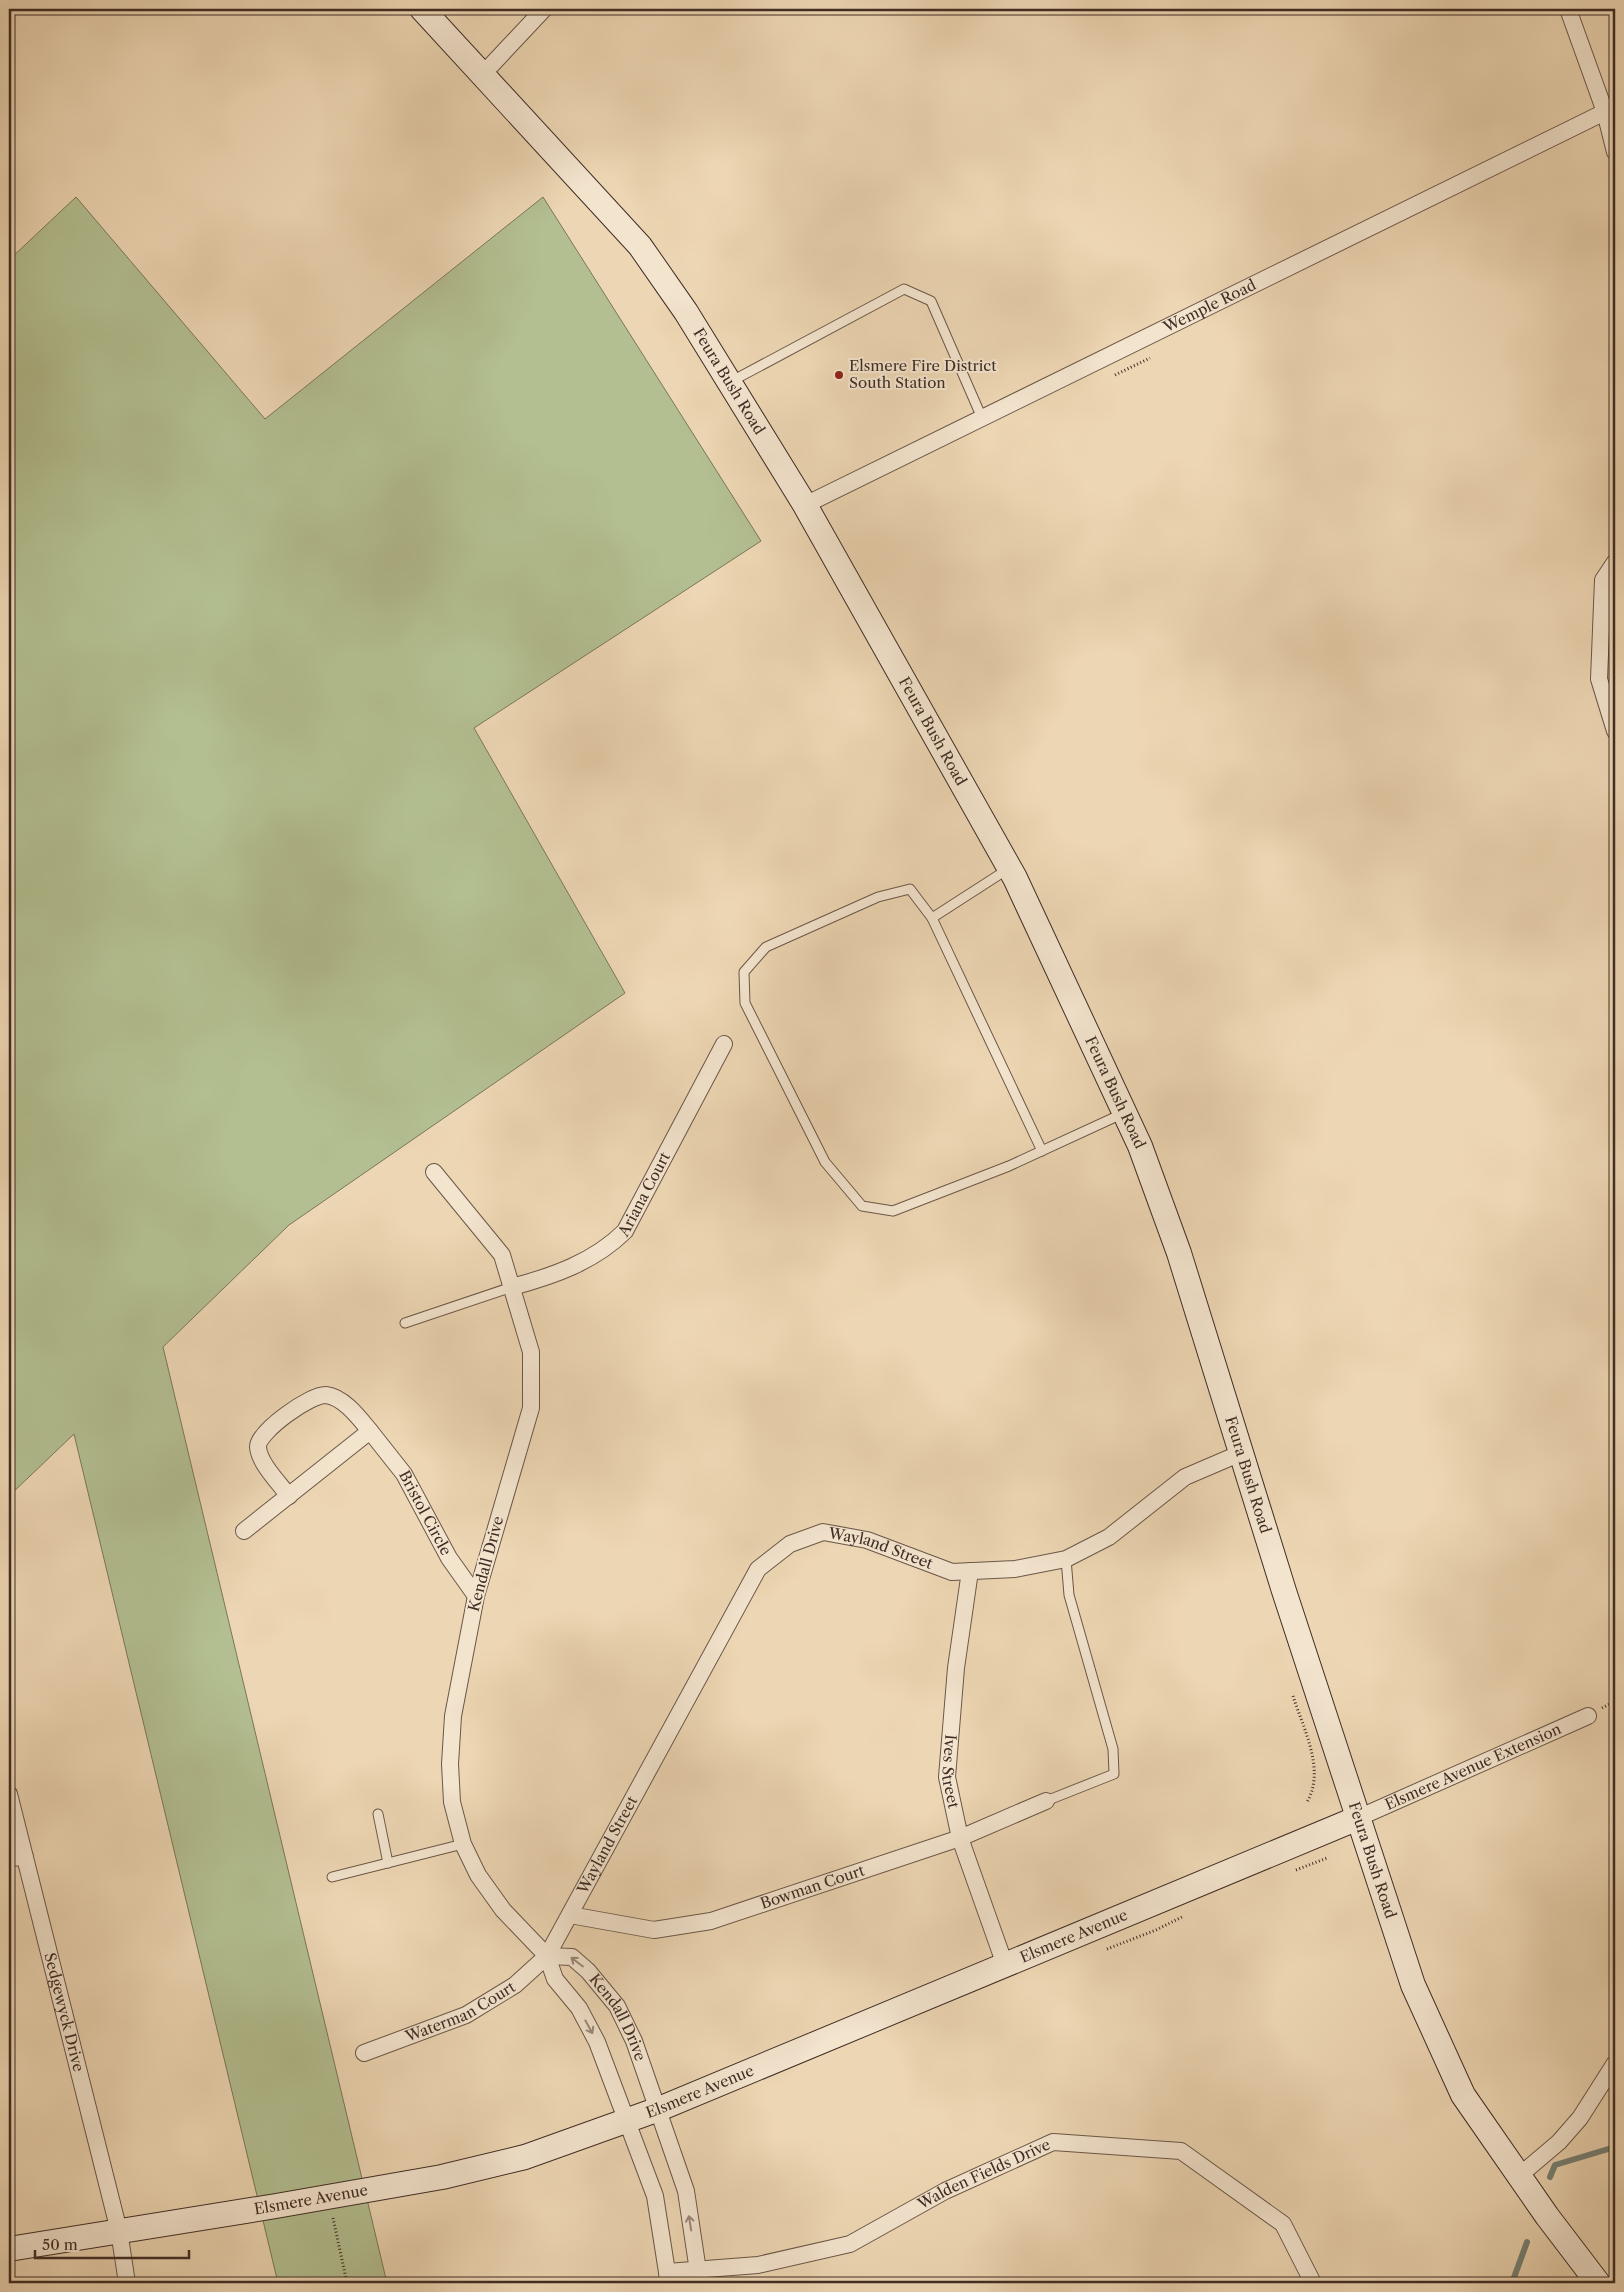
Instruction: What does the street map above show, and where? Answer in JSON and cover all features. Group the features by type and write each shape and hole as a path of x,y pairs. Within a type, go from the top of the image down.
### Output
{"main road":[{"name":"Feura Bush Road","path":"422,9 484,74 640,246 686,312 805,505 1010,868 1140,1146 1179,1253 1241,1453 1413,1985 1459,2087 1519,2176 1598,2283"},
{"name":"Elsmere Avenue","path":"9,2249 442,2177 525,2157 659,2109 1358,1818"}],"street":[{"path":"484,74 544,9"},
{"path":"1568,9 1610,109 1615,152"},
{"name":"Wemple Road","path":"805,505 1610,109"},
{"path":"1615,562 1603,580 1598,679 1615,731"},
{"name":"Ariana Court","path":"512,1287 547,1277 577,1264 606,1248 625,1231 724,1044"},
{"name":"Kendall Drive","path":"434,1172 502,1255 531,1352 531,1408 476,1596 454,1716 450,1764 452,1802 463,1844 478,1874 504,1910 548,1956 555,1979 578,2008 597,2042 627,2121"},
{"name":"Bristol Circle","path":"289,1496 269,1469 258,1447 259,1440 298,1406 317,1396 334,1397 351,1410 404,1474 449,1558 476,1596"},
{"path":"244,1530 370,1431"},
{"name":"Wayland Street","path":"548,1956 758,1569 790,1544 823,1532 867,1540 952,1572 1015,1570 1066,1559 1108,1537 1185,1478 1241,1453"},
{"name":"Ives Street","path":"970,1571 956,1668 947,1777 960,1838 1005,1966"},
{"name":"Elsmere Avenue Extension","path":"1358,1818 1588,1716"},
{"name":"Sedgewyck Drive","path":"9,1794 119,2231 127,2283"},
{"name":"Bowman Court","path":"570,1914 654,1930 711,1921 960,1838 1046,1801"},
{"path":"9,1858 25,1856"},
{"name":"Kendall Drive","path":"548,1956 572,1957 588,1971 617,2006 634,2041 659,2109"},
{"name":"Waterman Court","path":"364,2053 466,2016 515,1985 548,1956"},
{"path":"1519,2176 1559,2142 1580,2118 1615,2063"},
{"path":"659,2109 686,2190 698,2271"},
{"name":"Walden Fields Drive","path":"627,2121 655,2196 668,2278 698,2271 758,2265 850,2244 945,2191 1053,2142 1181,2151 1283,2224 1313,2283"}],"lane":[{"path":"730,382 904,289 931,301 982,418"},
{"path":"932,918 1010,868"},
{"path":"1042,1151 932,918 910,889 878,897 766,947 744,972 745,1003 825,1162 862,1206 893,1212 1042,1151 1124,1113"},
{"path":"405,1324 512,1287"},
{"path":"1046,1801 1114,1774 1113,1749 1069,1595 1066,1559"},
{"path":"378,1814 388,1863"},
{"path":"332,1878 463,1844"}],"path":[{"path":"328,2197 347,2283"}],"green space":[{"path":"76,197 265,419 543,197 761,541 474,728 625,993 289,1225 163,1347 387,2283 278,2283 74,1434 9,1496 9,260"}],"waterway":[{"path":"1550,2177 1555,2165 1615,2147"},
{"path":"1512,2283 1527,2242"}],"place":[{"name":"Elsmere Fire District South Station","path":"839,375"}]}
